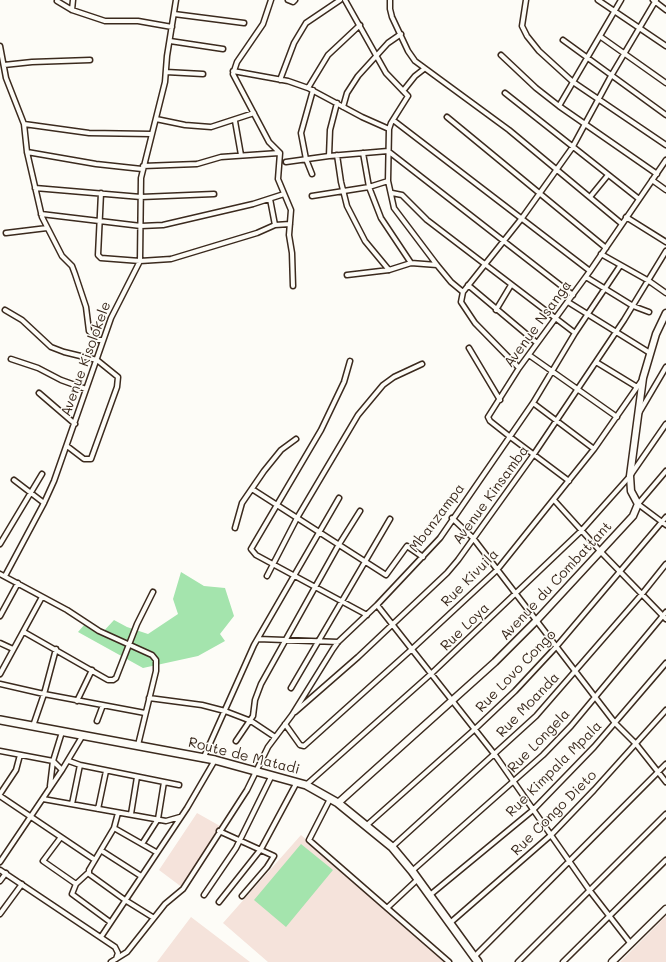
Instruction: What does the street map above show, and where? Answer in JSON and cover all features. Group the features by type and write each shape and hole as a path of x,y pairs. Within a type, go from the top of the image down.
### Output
{"main road":[{"name":"Route de Matadi","path":"0,720 215,760 306,785 338,803 367,825 392,847 430,895 476,960"}],"street":[{"path":"72,10 73,0"},
{"name":"Avenue Kisolokele","path":"5,576 44,503 75,424 117,302 140,261 143,168 156,119 166,72 176,0"},
{"path":"271,0 263,24 249,42 233,71 234,77 269,142 280,153 278,179 291,210 289,235 292,253 293,286"},
{"path":"288,0 293,2 295,0"},
{"path":"280,80 294,43 306,23 340,0"},
{"path":"345,0 386,73 408,94 408,98 393,120 389,129 388,181 392,193 392,203 398,215 437,265 451,282 463,292"},
{"path":"390,0 391,14 408,51 424,68 430,70 509,130 622,224"},
{"path":"526,0 522,26 527,36 539,51 573,82 666,145"},
{"path":"598,0 666,46"},
{"path":"559,106 621,0"},
{"path":"520,368 475,322 461,302 463,292 522,218 572,148 654,0 666,10"},
{"path":"57,1 72,10 105,21 138,20 172,27"},
{"path":"174,14 244,23"},
{"path":"308,88 328,55 360,25"},
{"path":"343,107 347,93 358,76 401,34"},
{"path":"601,36 666,83"},
{"path":"563,40 666,115"},
{"path":"170,41 223,49"},
{"path":"0,46 6,78 24,124 27,152 41,214 62,256 72,266 86,307 89,330 98,340 103,340"},
{"path":"501,56 536,88 559,106 657,174"},
{"path":"4,65 40,61 90,60"},
{"path":"403,90 424,68"},
{"path":"233,71 280,80 288,80 314,90 343,107 389,129"},
{"path":"166,72 203,74"},
{"path":"312,174 306,159 301,133 314,90"},
{"path":"504,93 572,148 639,199"},
{"path":"329,156 330,130 337,103"},
{"path":"156,119 205,127 235,121 254,113"},
{"path":"447,117 540,192 606,248"},
{"path":"393,120 590,271"},
{"path":"235,121 241,155"},
{"path":"24,124 89,133 151,134"},
{"path":"286,162 337,155 388,151 573,295"},
{"path":"27,152 96,164 143,168 197,164 221,157 280,153"},
{"path":"363,153 369,187 381,218 411,263"},
{"path":"337,155 343,192 347,206 365,241 389,270"},
{"name":"Avenue Nsanga","path":"569,481 509,436 489,419 489,416 520,368 586,277 666,160"},
{"path":"590,197 608,175"},
{"path":"652,180 666,190"},
{"path":"312,196 369,187 388,181"},
{"path":"35,188 141,197 214,194"},
{"path":"101,193 98,221 99,258 140,261 182,257 257,233 275,225 290,224"},
{"path":"392,193 402,195 427,220 575,333"},
{"path":"41,214 141,226 174,223 270,199 284,194"},
{"path":"270,199 275,225"},
{"path":"626,217 666,242"},
{"path":"6,233 47,228"},
{"name":"Avenue Kinsamba","path":"292,715 447,573 534,454 633,306 666,252"},
{"path":"601,254 649,281 666,293"},
{"path":"347,275 389,270 411,263 437,265"},
{"name":"Mbanzampa","path":"111,962 127,952 165,904 183,889 219,831 247,790 255,770 275,737 292,715 338,642 377,605 440,538 452,518 533,403 575,333 620,266"},
{"path":"586,277 633,306 649,312"},
{"path":"496,310 512,284"},
{"path":"468,285 496,310 538,343"},
{"path":"568,302 650,353"},
{"path":"5,310 22,320 51,347 64,352 97,360 118,377 118,382 91,459 84,460 67,446"},
{"path":"664,523 638,504 631,491 630,476 643,378 656,334 666,313"},
{"path":"469,348 500,400"},
{"path":"529,355 551,372 617,417"},
{"path":"12,359 38,368 61,380 86,389"},
{"path":"350,361 344,382 321,430 251,550 256,555 367,615"},
{"path":"596,362 637,388"},
{"path":"267,576 297,518 346,435 373,395 394,377 422,364"},
{"path":"637,417 666,367"},
{"name":"Rue Kivuila","path":"285,724 300,745 304,746 412,649 496,570 594,449 643,378"},
{"path":"39,393 75,424"},
{"path":"533,403 594,449"},
{"name":"Rue Loya","path":"306,785 432,673 581,531 630,476 666,424"},
{"path":"234,528 242,503 275,457 296,438"},
{"path":"638,504 666,471"},
{"path":"0,543 42,474"},
{"path":"14,480 44,503"},
{"path":"252,489 338,546 386,575 407,546 423,557"},
{"path":"204,759 239,677 258,639 318,532 339,498"},
{"path":"554,500 621,573 665,616"},
{"name":"Avenue du Combattant","path":"338,803 453,701 536,621 633,516 638,504"},
{"path":"236,741 251,721 258,691 338,546 360,511"},
{"path":"452,518 473,538 496,570 516,593 615,723 636,744 666,782"},
{"name":"Rue Lovo Congo","path":"367,825 475,729 556,647 664,523 666,518"},
{"path":"291,688 390,519"},
{"name":"Rue Moanda","path":"392,847 495,755 536,716 642,594 666,564"},
{"path":"0,574 67,610 99,631 152,655 156,660 156,671 138,745"},
{"path":"0,614 18,583"},
{"path":"24,632 108,680 113,680 137,624 153,592"},
{"path":"0,674 2,666 24,632 42,597"},
{"path":"377,605 495,755 590,891 631,944"},
{"name":"Rue Longela","path":"412,871 514,782 570,726 665,616"},
{"path":"258,639 318,640 338,642"},
{"path":"0,643 13,649"},
{"path":"33,726 44,694 56,649"},
{"name":"Rue Kimpala Mpala","path":"430,895 533,810 615,723 666,663"},
{"path":"78,701 92,670"},
{"path":"0,684 78,701 145,713"},
{"path":"149,698 202,705 225,711 251,721 275,737"},
{"path":"97,722 103,705"},
{"name":"Rue Congo Dieto","path":"450,923 551,835 666,710"},
{"path":"50,788 53,761 62,732"},
{"path":"0,862 68,761 83,735"},
{"path":"0,751 53,761 62,770"},
{"path":"20,755 16,770 0,795 95,860"},
{"path":"101,937 180,817 215,760"},
{"path":"68,761 106,771 179,785"},
{"path":"476,960 570,861 666,764"},
{"path":"72,804 80,765"},
{"path":"98,809 106,771"},
{"path":"204,895 240,841 272,775"},
{"path":"131,814 138,777"},
{"path":"142,844 158,819 164,782"},
{"path":"218,902 261,849 297,782"},
{"path":"43,799 166,821 180,817"},
{"path":"330,799 309,840 449,962"},
{"path":"110,922 72,894 76,884 89,872 95,860 102,851 114,828 118,813"},
{"path":"518,962 666,814"},
{"path":"114,828 156,852"},
{"path":"219,831 273,854 274,858 242,896"},
{"path":"61,837 44,861 76,884"},
{"path":"102,851 141,876"},
{"path":"563,962 666,860"},
{"path":"0,870 101,937 117,950 116,959"},
{"path":"89,872 91,876 154,918"},
{"path":"0,882 6,873"},
{"path":"387,908 418,879"},
{"path":"0,914 22,884"},
{"path":"612,962 666,909"}],"shaded area":[{"path":"197,813 220,826 183,888 159,870"},
{"path":"301,835 446,962 268,962 223,923"},
{"path":"666,916 666,962 620,962"},
{"path":"191,917 250,962 157,962"}],"green space":[{"path":"181,572 204,586 225,588 234,616 220,634 225,641 198,656 143,668 78,632 85,624 101,634 114,620 127,627 148,634 178,614 173,599"},
{"path":"301,844 333,870 286,927 254,900"}]}
